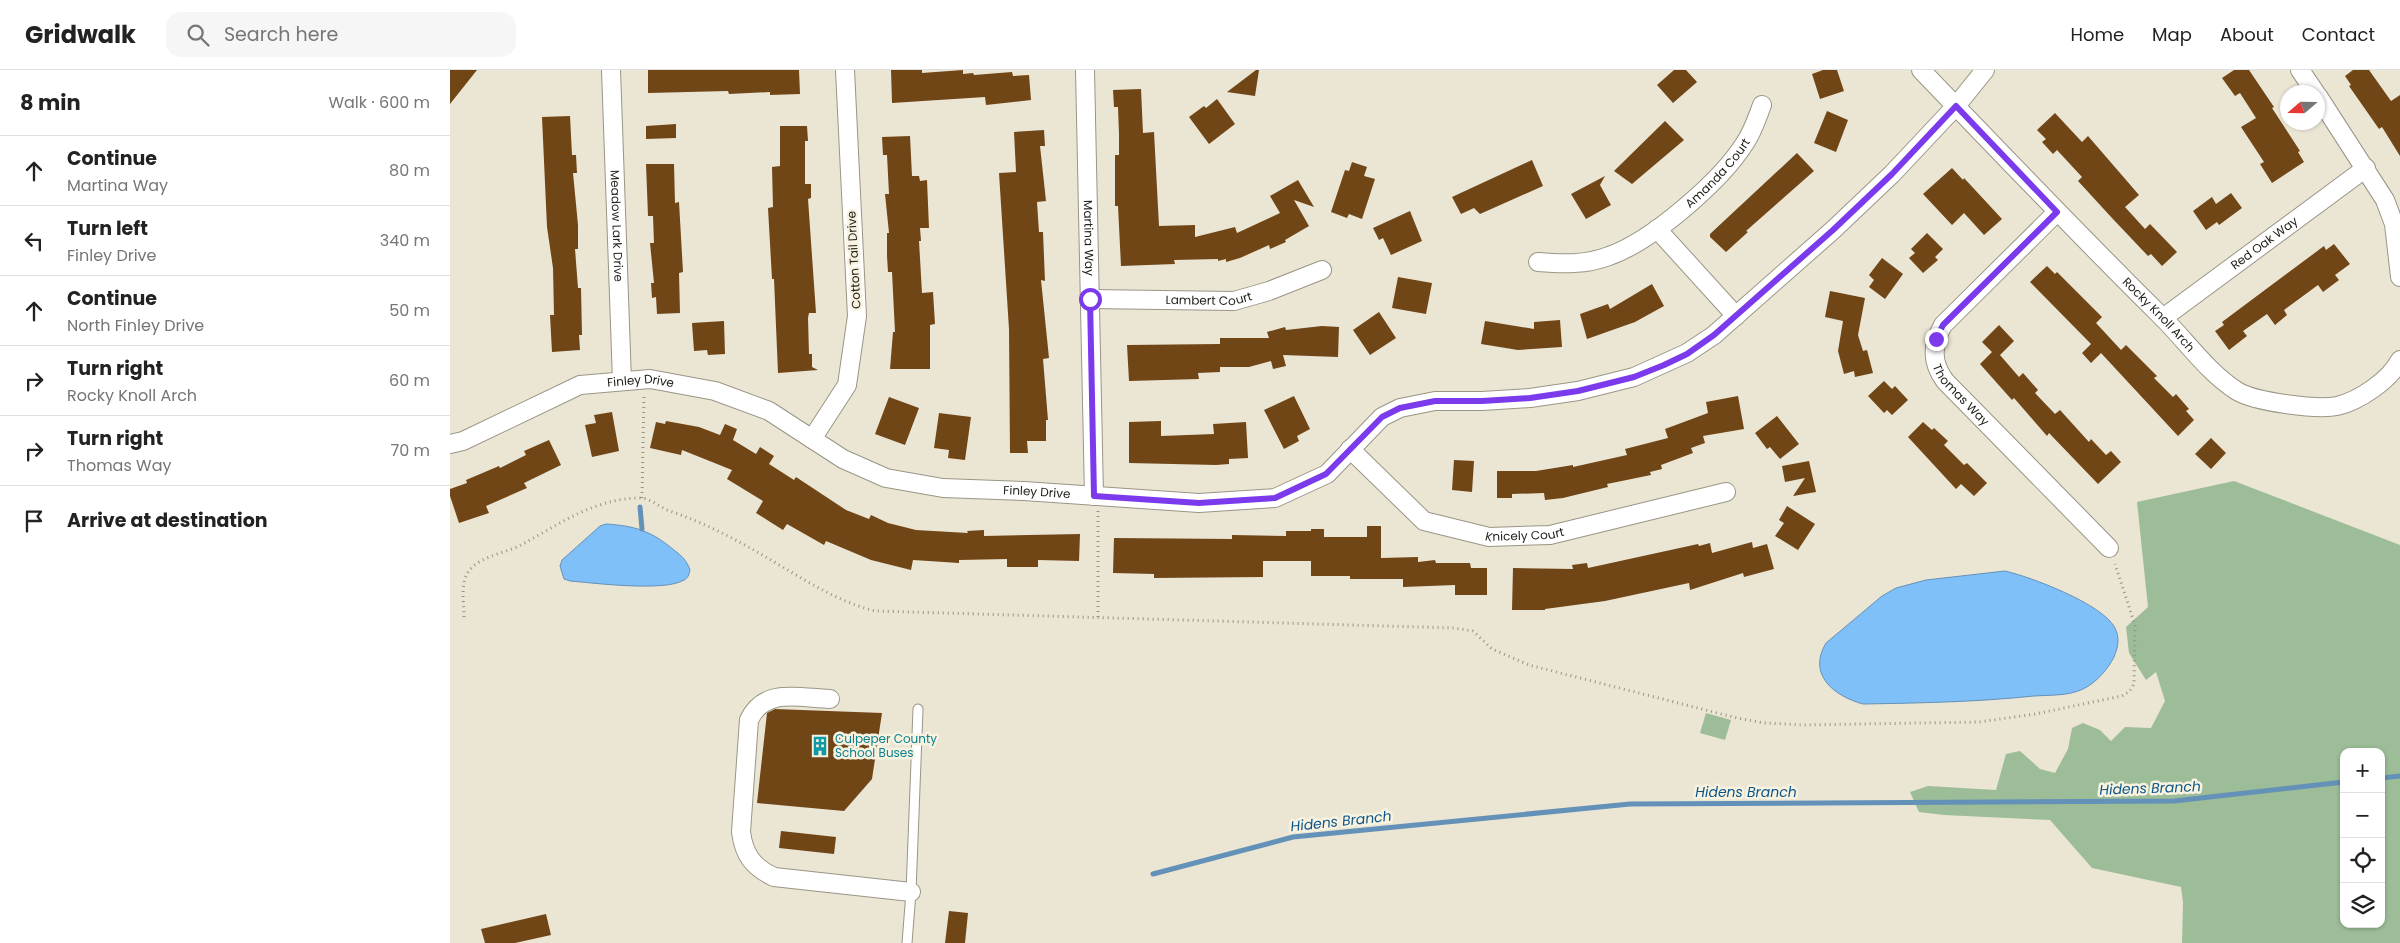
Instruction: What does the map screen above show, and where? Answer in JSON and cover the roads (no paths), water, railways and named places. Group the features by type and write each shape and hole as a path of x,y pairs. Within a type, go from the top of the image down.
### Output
{"street":[{"name":"Meadow Lark Drive","path":"611,70 622,381"},
{"name":"Cotton Tail Drive","path":"812,439 847,385 857,316 845,70"},
{"name":"Martina Way","path":"1085,70 1096,496"},
{"name":"Rocky Knoll Arch","path":"1921,70 2222,381 2239,392 2258,400 2337,406 2355,399 2388,377 2400,360"},
{"name":"Finley Drive","path":"450,444 472,437 580,385 645,380 681,383 714,391 769,411 843,459 886,478 943,488 1199,503 1275,498 1326,474 1382,417 1400,408 1435,401 1530,398 1578,391 1634,377 1687,354 1714,335 1736,316 1864,201 1956,106 1986,70"},
{"path":"2300,70 2310,85"},
{"name":"Amanda Court","path":"1538,262 1578,263 1609,256 1629,247 1657,229 1684,209 1732,162 1754,127 1762,105"},
{"path":"2325,106 2385,200 2394,224 2400,277"},
{"name":"Red Oak Way","path":"2163,318 2366,168"},
{"name":"Thomas Way","path":"2057,212 1943,325 1936,339 1935,363 1945,381 2109,548"},
{"path":"1657,229 1736,316"},
{"name":"Lambert Court","path":"1090,299 1234,301 1269,291 1322,270"},
{"name":"Knicely Court","path":"1350,449 1424,521 1489,537 1550,535 1726,492"},
{"path":"830,699 772,697 762,702 754,710 749,720 741,832 743,846 750,860 759,870 774,877 912,892"}],"lane":[{"path":"907,943 912,892 918,709"}],"water":[{"path":"606,524 635,528 658,538 686,561 690,570 689,575 684,580 675,584 662,586 629,586 564,579 560,566 562,560 600,526"},
{"path":"2005,571 2048,585 2082,601 2108,619 2118,635 2117,650 2105,671 2097,679 2077,691 2059,695 1927,703 1863,704 1842,696 1826,683 1820,665 1821,654 1826,643 1882,596 1896,588 1926,580"}],"waterway":[{"path":"640,507 642,529"},
{"name":"Hidens Branch","path":"2385,778 2400,776"},
{"name":"Hidens Branch","path":"1153,874 1293,837 1630,804 2174,801 2340,782"}],"place":[{"name":"Culpeper County School Buses","path":"820,746"}]}
